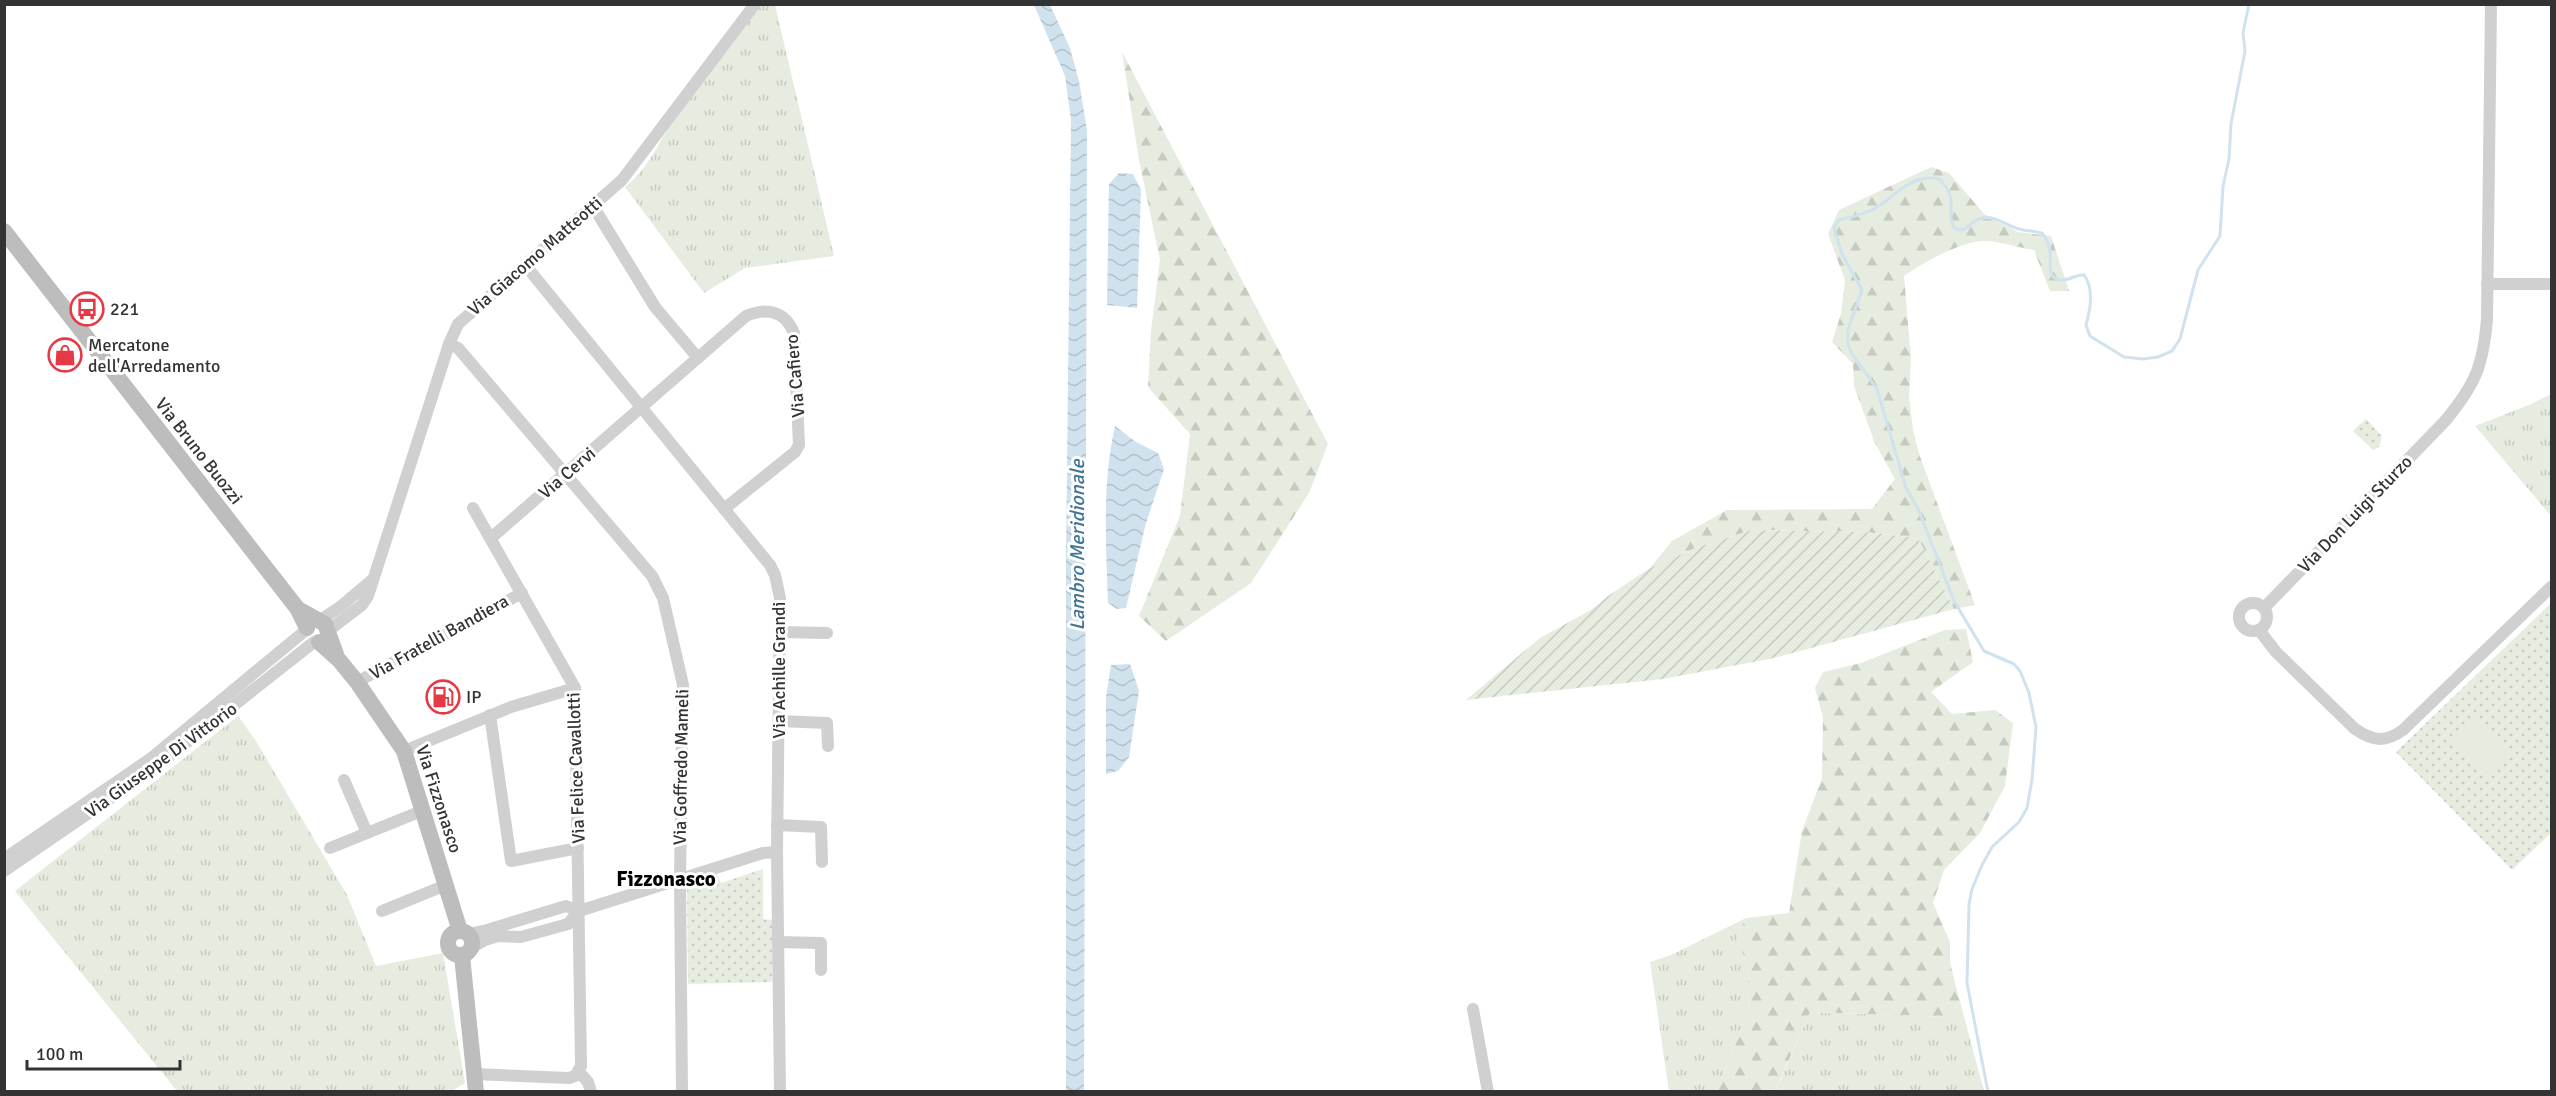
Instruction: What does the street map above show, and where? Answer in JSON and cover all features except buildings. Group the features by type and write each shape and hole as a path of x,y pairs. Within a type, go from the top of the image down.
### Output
{"main road":[{"name":"Via Bruno Buozzi","path":"4,231 317,631"},
{"name":"Via Fizzonasco","path":"317,631 357,682 404,751 465,942 476,1092"}],"street":[{"name":"Via Giacomo Matteotti","path":"317,631 362,605 368,596 449,344 458,324 593,206 636,164 754,4"},
{"name":"Via Don Luigi Sturzo","path":"2264,608 2446,420 2469,392 2478,371 2485,344 2491,4"},
{"path":"593,206 655,307 698,358"},
{"name":"Via Achille Grandi","path":"526,266 642,407 775,575 780,598 777,825 780,1092"},
{"path":"2487,284 2552,284"},
{"name":"Via Cafiero","path":"642,407 746,316 765,310 775,312 785,318 794,333 800,445 795,452 724,509"},
{"name":"Via Goffredo Mameli","path":"449,344 458,348 566,473 652,576 663,598 683,685 680,879 682,1092"},
{"name":"Via Cervi","path":"491,538 642,407"},
{"name":"Via Felice Cavallotti","path":"473,508 575,688 579,848 581,1066 579,1072"},
{"path":"2259,630 2267,620 2264,608 2253,603 2245,606 2240,612 2240,621 2245,629 2259,630 2276,652 2355,729 2368,737 2381,740 2393,738 2403,730 2552,586"},
{"name":"Via Fratelli Bandiera","path":"357,682 522,593"},
{"name":"Via Giuseppe Di Vittorio","path":"4,872 153,769 317,631"},
{"path":"780,632 827,633"},
{"path":"404,751 490,715 575,688"},
{"name":"Via Giuseppe Di Vittorio","path":"4,859 223,708"},
{"path":"490,715 511,861 579,848"},
{"path":"779,721 827,723 828,746"},
{"path":"344,780 367,833"},
{"path":"330,848 424,810"},
{"path":"777,825 821,827 822,862"},
{"path":"465,942 498,936 521,937 568,924 579,911 764,853 777,852"},
{"path":"382,911 446,885"},
{"path":"778,942 821,943 820,970"},
{"path":"1473,1009 1488,1092"},
{"path":"474,1074 569,1078 579,1072 588,1082 591,1092"}],"green space":[{"path":"760,5 775,5 834,256 745,268 704,293 625,187 642,169 683,104"},
{"path":"1122,52 1328,444 1309,493 1251,583 1166,641 1139,616 1180,516 1190,434 1148,387 1151,331 1160,260 1139,160"},
{"path":"1931,167 1949,173 1985,215 2018,232 2051,236 2069,291 2050,291 2034,250 1989,241 1974,242 1953,249 1931,259 1904,276 1911,359 1909,397 1913,430 1919,454 1975,605 1954,609 1918,538 1865,532 1752,530 1698,547 1650,568 1672,541 1727,510 1872,509 1895,479 1875,443 1854,386 1853,364 1832,342 1841,314 1845,280 1828,234 1839,210"},
{"path":"2551,394 2551,516 2475,426"},
{"path":"2366,419 2382,436 2379,447 2373,450 2353,431"},
{"path":"1752,530 1865,532 1918,538 1954,609 1774,658 1663,679 1466,700 1540,638 1591,610 1650,568 1698,547"},
{"path":"2551,603 2551,833 2512,870 2396,752"},
{"path":"1966,629 1973,662 1931,692 1952,714 1995,710 2013,723 2005,786 1980,833 1944,870 1933,903 1950,942 1950,963 1960,1002 1947,1017 1810,1012 1775,1091 1717,1091 1748,1012 1750,975 1737,936 1746,918 1789,913 1802,831 1822,778 1823,717 1815,688 1823,672 1861,663 1945,630"},
{"path":"238,716 256,741 347,895 376,966 443,953 465,1083 452,1091 177,1091 15,891"},
{"path":"2475,719 2513,753 2491,776 2454,742"},
{"path":"763,869 763,919 773,920 772,982 688,984 687,887 691,883 717,874 721,883"},
{"path":"1746,918 1737,936 1750,975 1748,1012 1717,1091 1669,1091 1650,962 1671,955"},
{"path":"1960,1002 1984,1091 1775,1092 1810,1012 1947,1017"}],"water":[{"name":"Lambro Meridionale","path":"1034,5 1050,5 1070,48 1079,81 1087,130 1084,1092 1066,1091 1066,555 1071,120 1065,76"},
{"path":"1119,173 1133,174 1141,190 1137,308 1107,305 1109,184"},
{"path":"1115,426 1136,442 1158,453 1164,469 1146,523 1126,608 1117,609 1108,603 1106,536 1108,470"},
{"path":"1130,664 1139,691 1129,757 1118,771 1106,774 1106,697 1111,665"}],"waterway":[{"path":"1988,1092 1967,983 1969,904 1972,889 1992,847 2019,822 2027,808 2032,780 2036,727 2029,693 2020,671 2014,664 1984,651 1954,601 1919,511 1906,488 1877,389 1851,352 1848,344 1848,329 1862,290 1842,254 1834,228 1839,220 1872,210 1911,183 1920,179 1939,179 1951,198 1954,228 1962,230 1978,219 1987,217 2014,228 2042,233 2050,249 2050,269 2053,276 2064,280 2084,275 2090,293 2086,325 2090,336 2124,357 2143,359 2158,357 2172,351 2180,339 2198,270 2220,236 2223,186 2229,159 2231,124 2245,51 2243,33 2249,4"}],"place":[{"name":"221","path":"87,309"},
{"name":"Mercatone dell'Arredamento","path":"65,355"},
{"name":"IP","path":"443,697"}],"district":[{"name":"Fizzonasco","path":"666,879"}]}
